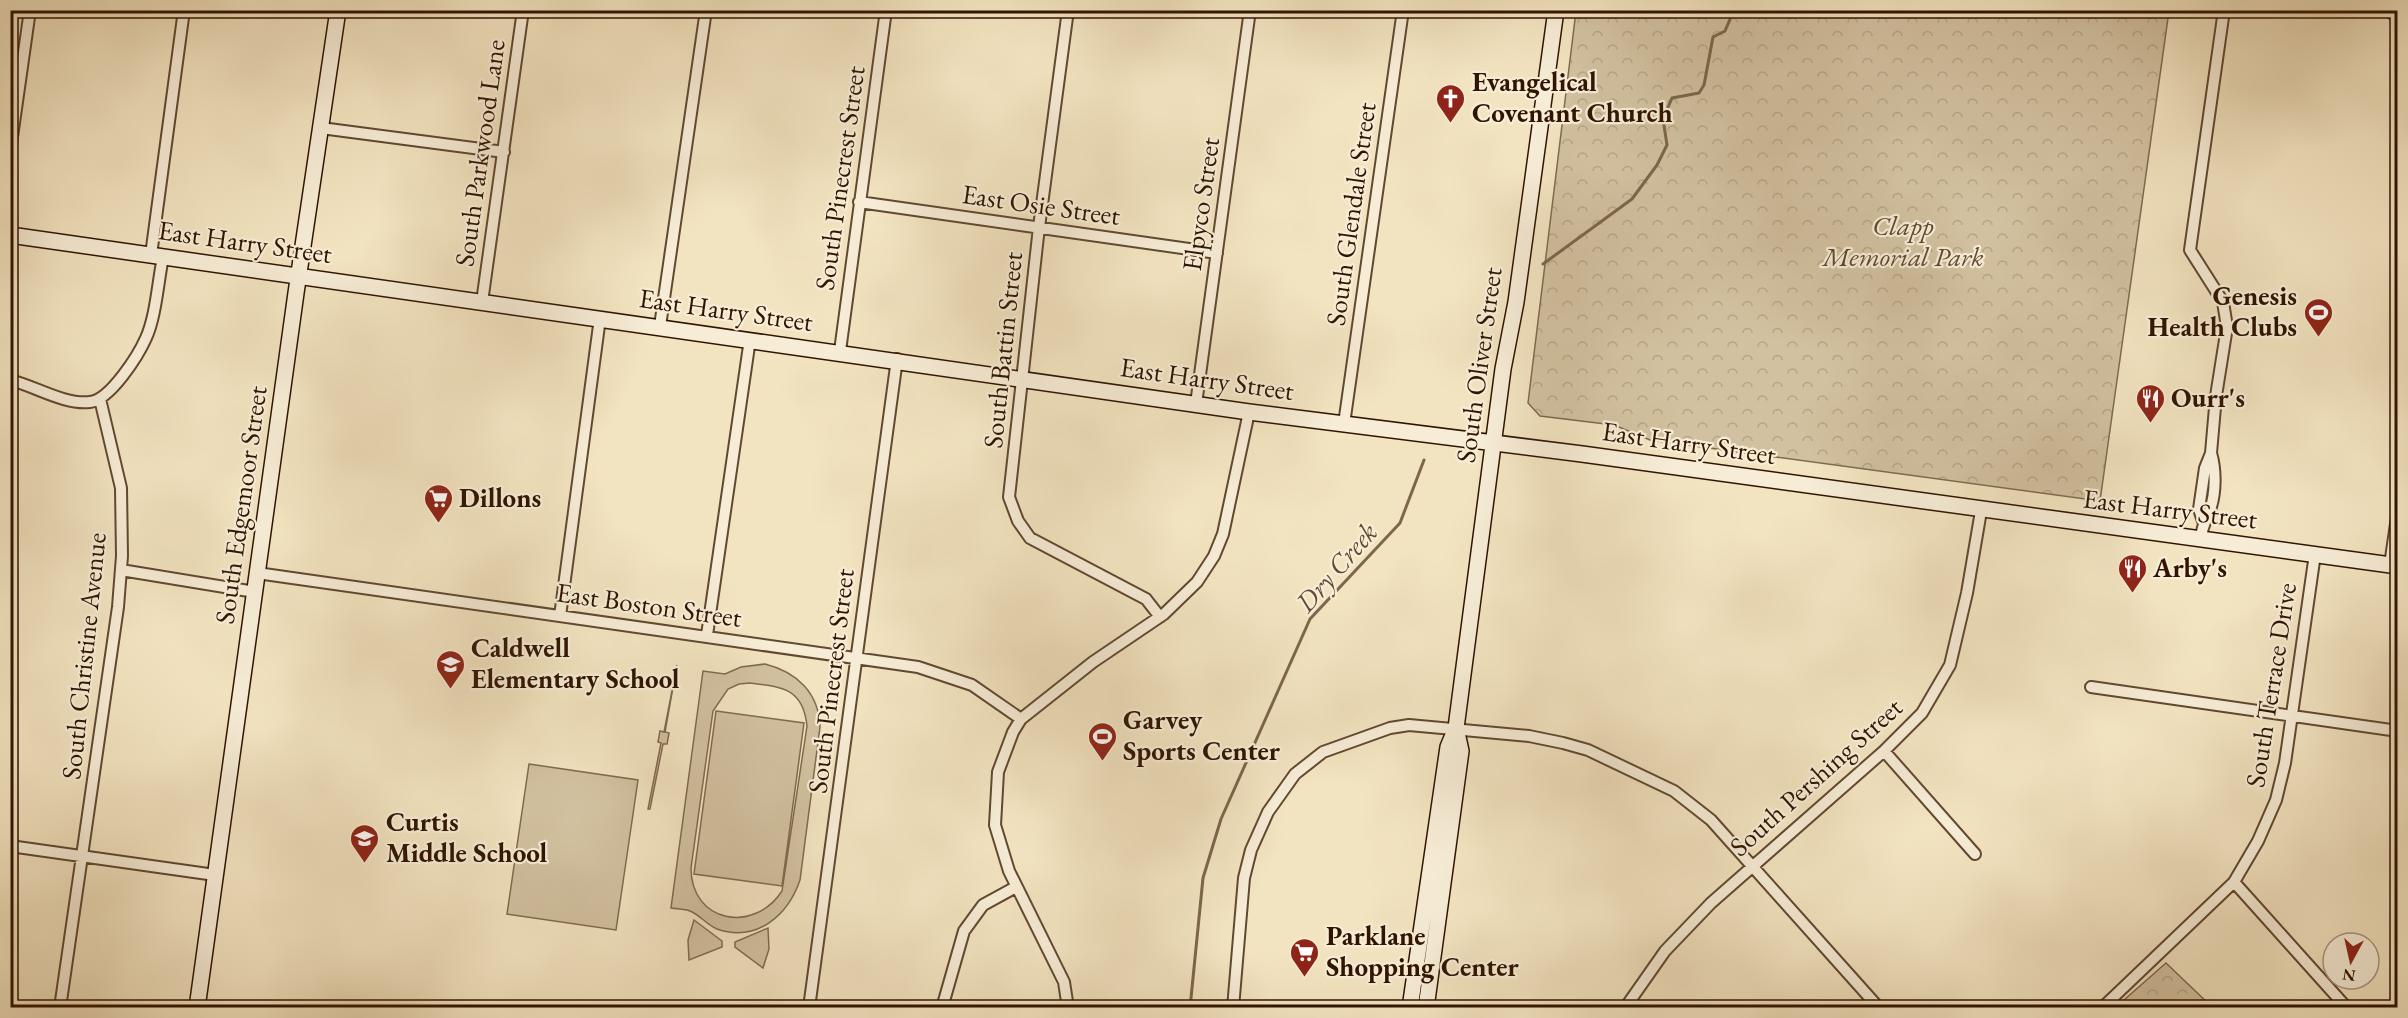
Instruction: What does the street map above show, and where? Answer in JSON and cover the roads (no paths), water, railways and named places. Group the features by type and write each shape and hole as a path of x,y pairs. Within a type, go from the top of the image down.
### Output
{"main road":[{"name":"South Edgemoor Street","path":"197,1008 338,10"},
{"name":"South Oliver Street","path":"1410,1008 1448,747 1456,728 1503,369 1516,302 1556,10"},
{"name":"East Harry Street","path":"10,235 897,359 1249,412 1493,443 1981,511 2201,537 2394,565"},
{"name":"South Oliver Street","path":"1426,1008 1461,751 1456,728"}],"street":[{"path":"10,150 30,10"},
{"path":"11,384 65,400 90,402 100,399 126,370 146,337 184,10"},
{"name":"South Parkwood Lane","path":"482,302 523,10"},
{"path":"660,326 706,10"},
{"name":"South Pinecrest Street","path":"840,351 886,10"},
{"name":"South Battin Street","path":"1068,10 1009,497 1018,521 1030,538 1146,599 1160,617"},
{"name":"Elpyco Street","path":"1196,404 1250,10"},
{"name":"South Glendale Street","path":"1344,424 1403,10"},
{"path":"2201,537 2203,520 2210,511 2215,469 2211,453 2217,382 2227,327 2223,302 2190,250 2224,10"},
{"path":"2388,10 2397,18"},
{"path":"321,128 504,152"},
{"name":"East Osie Street","path":"859,202 1217,253"},
{"path":"560,615 600,318"},
{"path":"707,635 750,339"},
{"name":"South Pinecrest Street","path":"809,1008 897,359"},
{"name":"South Christine Avenue","path":"60,1008 121,570 121,488 100,399"},
{"path":"1068,1008 1064,982 1016,887 995,825 998,772 1013,732 1021,719 1093,662 1160,617 1197,582 1214,556 1223,534 1249,412"},
{"path":"2394,565 2397,510"},
{"name":"South Pershing Street","path":"1624,1008 1665,951 1711,903 1884,751 1922,713 1950,665 1968,593 1981,511"},
{"name":"South Terrace Drive","path":"2102,1008 2234,882 2258,841 2276,800 2291,717 2315,554"},
{"path":"121,570 255,592"},
{"name":"East Boston Street","path":"257,573 707,635 918,667 972,685 1021,719"},
{"path":"2091,687 2397,731"},
{"path":"1233,1008 1236,992 1239,907 1251,850 1268,812 1295,774 1323,752 1390,728 1410,725 1529,736 1563,743 1588,750 1674,791 1711,820 1879,1008"},
{"path":"1884,751 1975,854"},
{"path":"10,846 215,875"},
{"path":"2234,882 2347,1008"},
{"path":"942,1008 964,931 982,905 1016,887"}],"waterway":[{"name":"Dry Creek","path":"1543,264 1632,199 1657,165 1667,145 1663,119 1672,98 1699,93 1704,85 1713,37 1725,31 1734,10"},
{"name":"Dry Creek","path":"1190,1008 1203,878 1221,819 1310,619 1400,523 1424,460"}],"place":[{"name":"Evangelical Covenant Church","path":"1451,124"},
{"name":"Genesis Health Clubs","path":"2318,338"},
{"name":"Ourr's","path":"2150,424"},
{"name":"Dillons","path":"438,524"},
{"name":"Arby's","path":"2132,594"},
{"name":"Caldwell Elementary School","path":"450,690"},
{"name":"Garvey Sports Center","path":"1102,762"},
{"name":"Curtis Middle School","path":"365,864"},
{"name":"Parklane Shopping Center","path":"1305,978"}],"park label":[{"name":"Clapp Memorial Park","path":"1903,242"}]}
